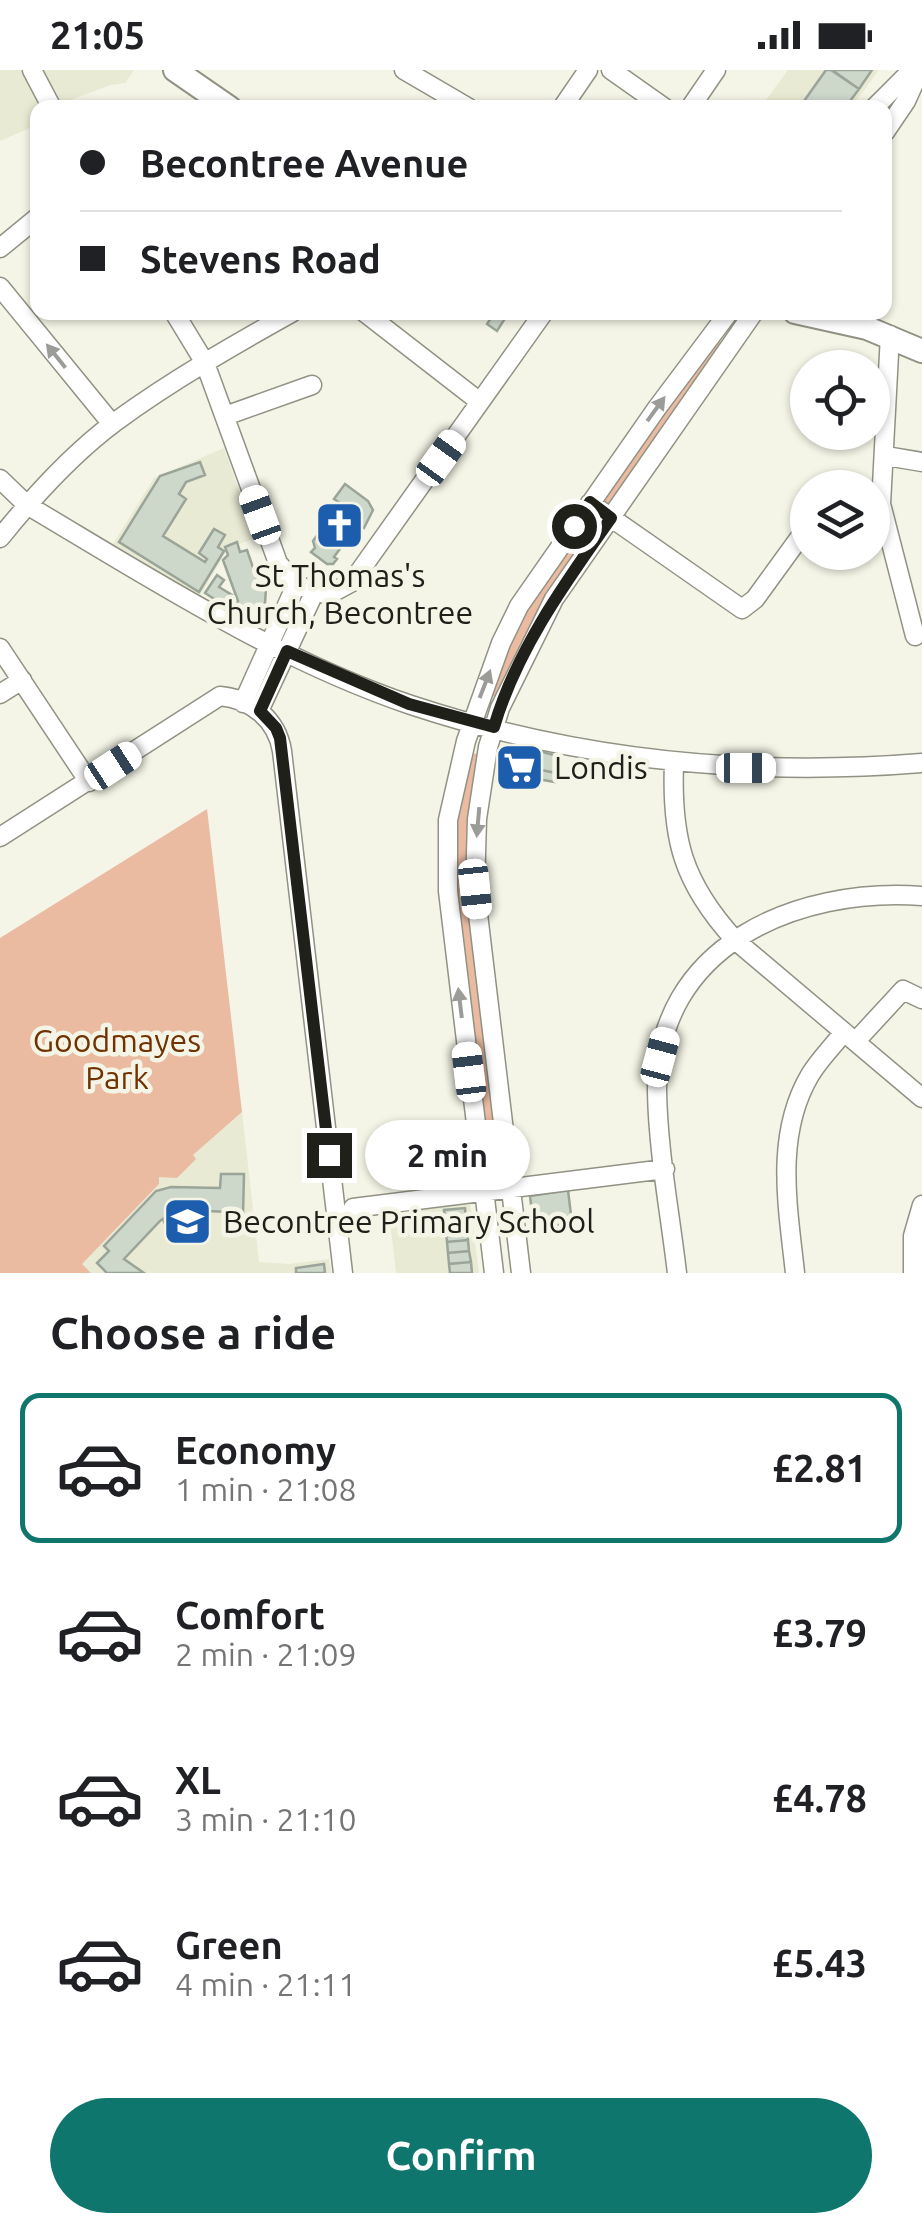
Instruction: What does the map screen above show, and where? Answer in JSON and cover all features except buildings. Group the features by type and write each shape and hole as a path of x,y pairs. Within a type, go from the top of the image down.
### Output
{"main road":[{"path":"175,70 218,100"},
{"path":"828,320 890,335 922,352"}],"street":[{"path":"32,70 48,100"},
{"path":"404,70 455,100"},
{"path":"567,100 588,70"},
{"path":"611,70 653,100"},
{"path":"695,100 716,70"},
{"path":"882,100 911,72"},
{"path":"892,122 906,101 911,72"},
{"path":"0,248 30,224"},
{"path":"0,287 112,424"},
{"path":"179,320 205,362 278,563 286,576 313,591 352,582 538,320"},
{"path":"0,538 27,505 112,424 205,362 279,320"},
{"path":"374,320 480,402"},
{"path":"494,1273 448,891 448,820 471,722 519,606 723,320"},
{"path":"521,1273 475,889 477,819 494,727 524,654 554,598 748,320"},
{"path":"883,470 890,335"},
{"path":"226,416 312,385"},
{"path":"886,456 922,462"},
{"path":"0,479 27,505 144,575 279,647 409,704 620,756 674,763 832,769 922,763"},
{"path":"590,502 742,609 755,599 790,551"},
{"path":"890,548 915,636"},
{"path":"251,707 279,647 313,591"},
{"path":"0,648 90,782"},
{"path":"0,694 22,680"},
{"path":"0,837 220,696 251,707 276,728 282,751 343,1273"},
{"path":"674,763 674,823 696,890 735,940 922,1098"},
{"path":"677,1273 657,1090 666,1036 688,987 708,962 735,940 776,916 804,906 851,898 922,896"},
{"path":"795,1273 785,1184 790,1123 810,1075 903,990 922,1000"},
{"path":"353,1208 665,1169"},
{"path":"913,1273 914,1236 922,1205"}],"shaded area":[{"path":"0,70 22,70 40,100 30,100 30,128 0,141"},
{"path":"43,70 134,70 125,83 60,100"},
{"path":"788,70 879,70 857,100 766,100"},
{"path":"224,448 256,538 228,548 200,596 113,544 154,478"},
{"name":"Becontree Primary School","path":"242,1112 259,1262 289,1264 329,1259 331,1273 91,1273 81,1264 159,1184 159,1177 193,1155"},
{"path":"470,1202 479,1273 396,1273 389,1212"}],"green space":[{"path":"717,340 726,344 610,505 605,503 605,494"},
{"path":"595,515 600,520 525,637 499,698 485,694 509,635 588,517"},
{"path":"468,752 482,755 475,790 502,1161 486,1162 457,909 456,824"},
{"name":"Goodmayes Park","path":"207,809 242,1112 193,1155 196,1159 177,1178 159,1177 159,1184 82,1264 91,1273 0,1273 0,938"}],"place":[{"name":"St Thomas's Church, Becontree","path":"340,526"},
{"name":"Londis","path":"519,768"},
{"name":"Becontree Primary School","path":"188,1222"}],"route":[{"path":"329,1155 280,738 270,719 260,711 287,651 409,704 494,727 524,654 554,598 611,518 590,502 574,526"}]}
